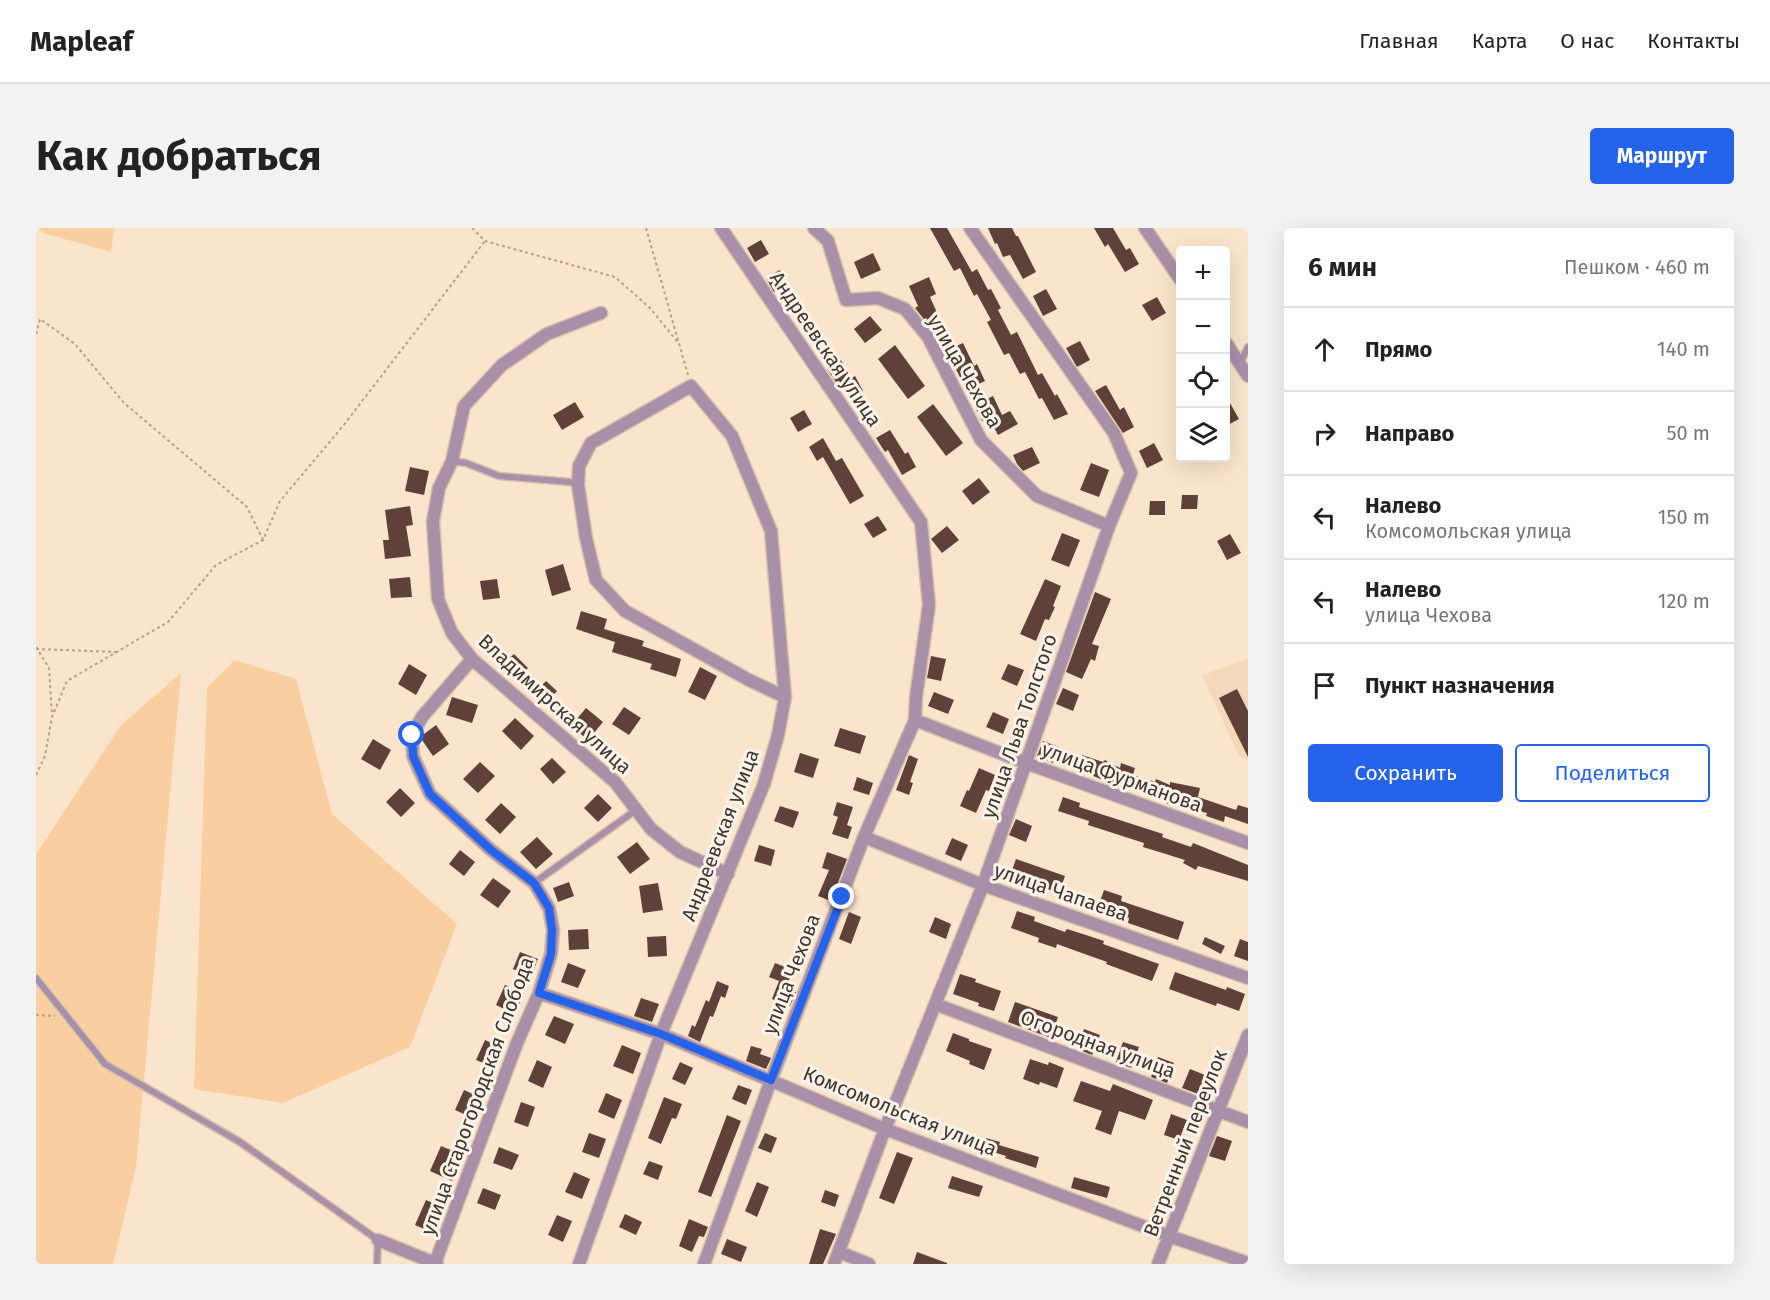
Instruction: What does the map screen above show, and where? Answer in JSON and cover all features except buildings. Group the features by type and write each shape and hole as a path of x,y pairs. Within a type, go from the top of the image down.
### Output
{"street":[{"name":"Андреевская улица","path":"721,228 921,522"},
{"name":"улица Чехова","path":"814,228 828,242 846,300 878,298 905,309 928,337 981,440 1037,496 1110,526"},
{"name":"улица Льва Толстого","path":"834,1264 885,1129 983,885 1110,526 1131,473 1114,433 970,228"},
{"path":"1145,228 1176,273"},
{"name":"Владимирская улица","path":"601,313 548,334 502,366 464,406 452,461 439,488 433,521 438,599 452,633 472,659 615,782 651,829 680,852 728,874"},
{"path":"1230,350 1248,376"},
{"name":"Андреевская улица","path":"579,1264 661,1034 764,784 778,735 785,697 771,531 732,436 691,386"},
{"path":"691,386 591,443 579,466 578,485 586,538 596,580 625,611 749,680 785,697"},
{"name":"улица Чехова","path":"705,1264 771,1080 864,837 915,720 929,605 921,522"},
{"name":"улица Старогородская Слобода","path":"436,1264 517,1042 539,993 551,954 552,930 549,908 534,883 491,850 430,794 413,756 412,735 422,717 472,659"},
{"name":"улица Фурманова","path":"915,720 1026,763 1248,843"},
{"name":"улица Чапаева","path":"864,837 983,885 1248,978"},
{"name":"Комсомольская улица","path":"539,993 661,1034 885,1129 1169,1236 1248,1263"},
{"name":"Огородная улица","path":"935,1004 1248,1122"},
{"name":"Ветренный переулок","path":"1158,1264 1248,1035"},
{"path":"378,1239 436,1264"},
{"path":"839,1252 869,1264"}],"lane":[{"path":"1239,363 1248,347"},
{"path":"452,461 466,463 499,476 570,482 578,485"},
{"path":"534,883 637,809"},
{"path":"36,978 105,1064 240,1142 378,1239 377,1264"}],"path":[{"path":"472,228 485,241 615,277 650,308 680,345"},
{"path":"646,228 691,386"},
{"path":"36,775 45,756 52,717 67,681 168,622 216,565 263,540 280,501 343,426 485,241"},
{"path":"36,333 40,319 75,344 124,403 247,507 263,540"},
{"path":"36,648 116,652"},
{"path":"36,648 49,668 52,717"},
{"path":"36,1015 67,1017"}],"shaded area":[{"path":"37,228 114,228 111,252 43,233"},
{"path":"1248,659 1248,762 1239,756 1202,675"},
{"path":"235,660 296,679 332,814 457,924 410,1047 283,1103 194,1089 207,687"},
{"path":"181,673 136,1167 113,1264 36,1264 36,854 121,725"}],"route":[{"path":"412,735 413,756 430,794 491,850 534,883 549,908 552,930 551,954 539,993 661,1034 771,1080 842,897"}]}
